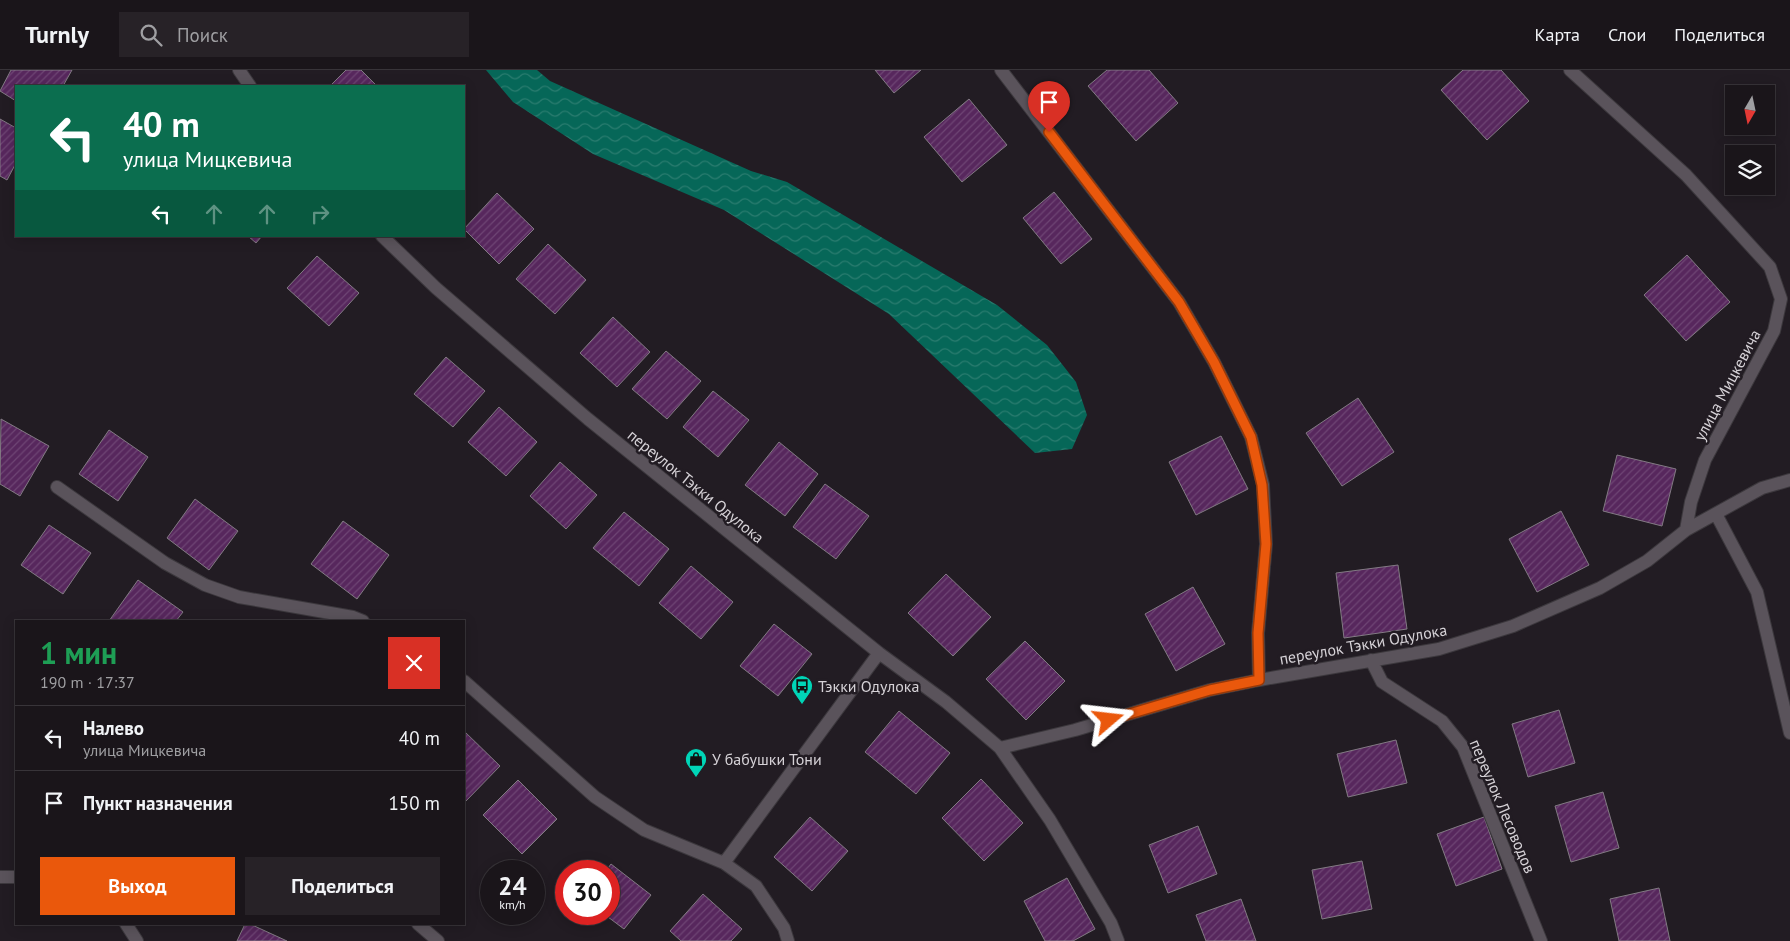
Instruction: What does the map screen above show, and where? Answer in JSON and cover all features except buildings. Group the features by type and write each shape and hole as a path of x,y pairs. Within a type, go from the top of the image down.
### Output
{"street":[{"path":"239,70 249,85"},
{"path":"1001,70 1179,302 1214,362 1251,437 1262,485 1266,544 1258,633 1259,680"},
{"name":"улица Мицкевича","path":"1570,70 1686,175 1770,267 1780,299 1774,331 1705,460 1691,502 1686,530"},
{"name":"переулок Тэкки Одулока","path":"383,237 436,288 588,419 879,653 946,702 1000,748 1050,820 1111,923 1118,941"},
{"name":"переулок Тэкки Одулока","path":"1000,748 1075,730 1210,690 1439,649 1513,626 1600,588 1647,560 1686,530 1762,488 1790,480"},
{"path":"57,487 165,563 205,585 240,597 353,617 360,620"},
{"path":"1716,514 1757,592 1790,733"},
{"path":"724,863 879,653"},
{"name":"переулок Лесоводов","path":"1371,660 1382,682 1442,721 1463,747 1541,941"},
{"path":"465,682 603,802 644,830 724,863 756,886 784,928 788,941"},
{"path":"0,877 15,877"},
{"path":"127,925 137,941"},
{"path":"419,925 438,941"}],"water":[{"path":"486,70 537,70 550,81 751,171 787,182 997,305 1047,345 1076,382 1087,415 1072,449 1035,453 889,314 724,210 593,154 513,102"}],"place":[{"name":"Тэкки Одулока","path":"802,705"},
{"name":"У бабушки Тони","path":"696,778"}],"route":[{"path":"1049,132 1179,302 1214,362 1251,437 1262,485 1266,544 1258,633 1259,680 1210,690 1109,720"}]}
